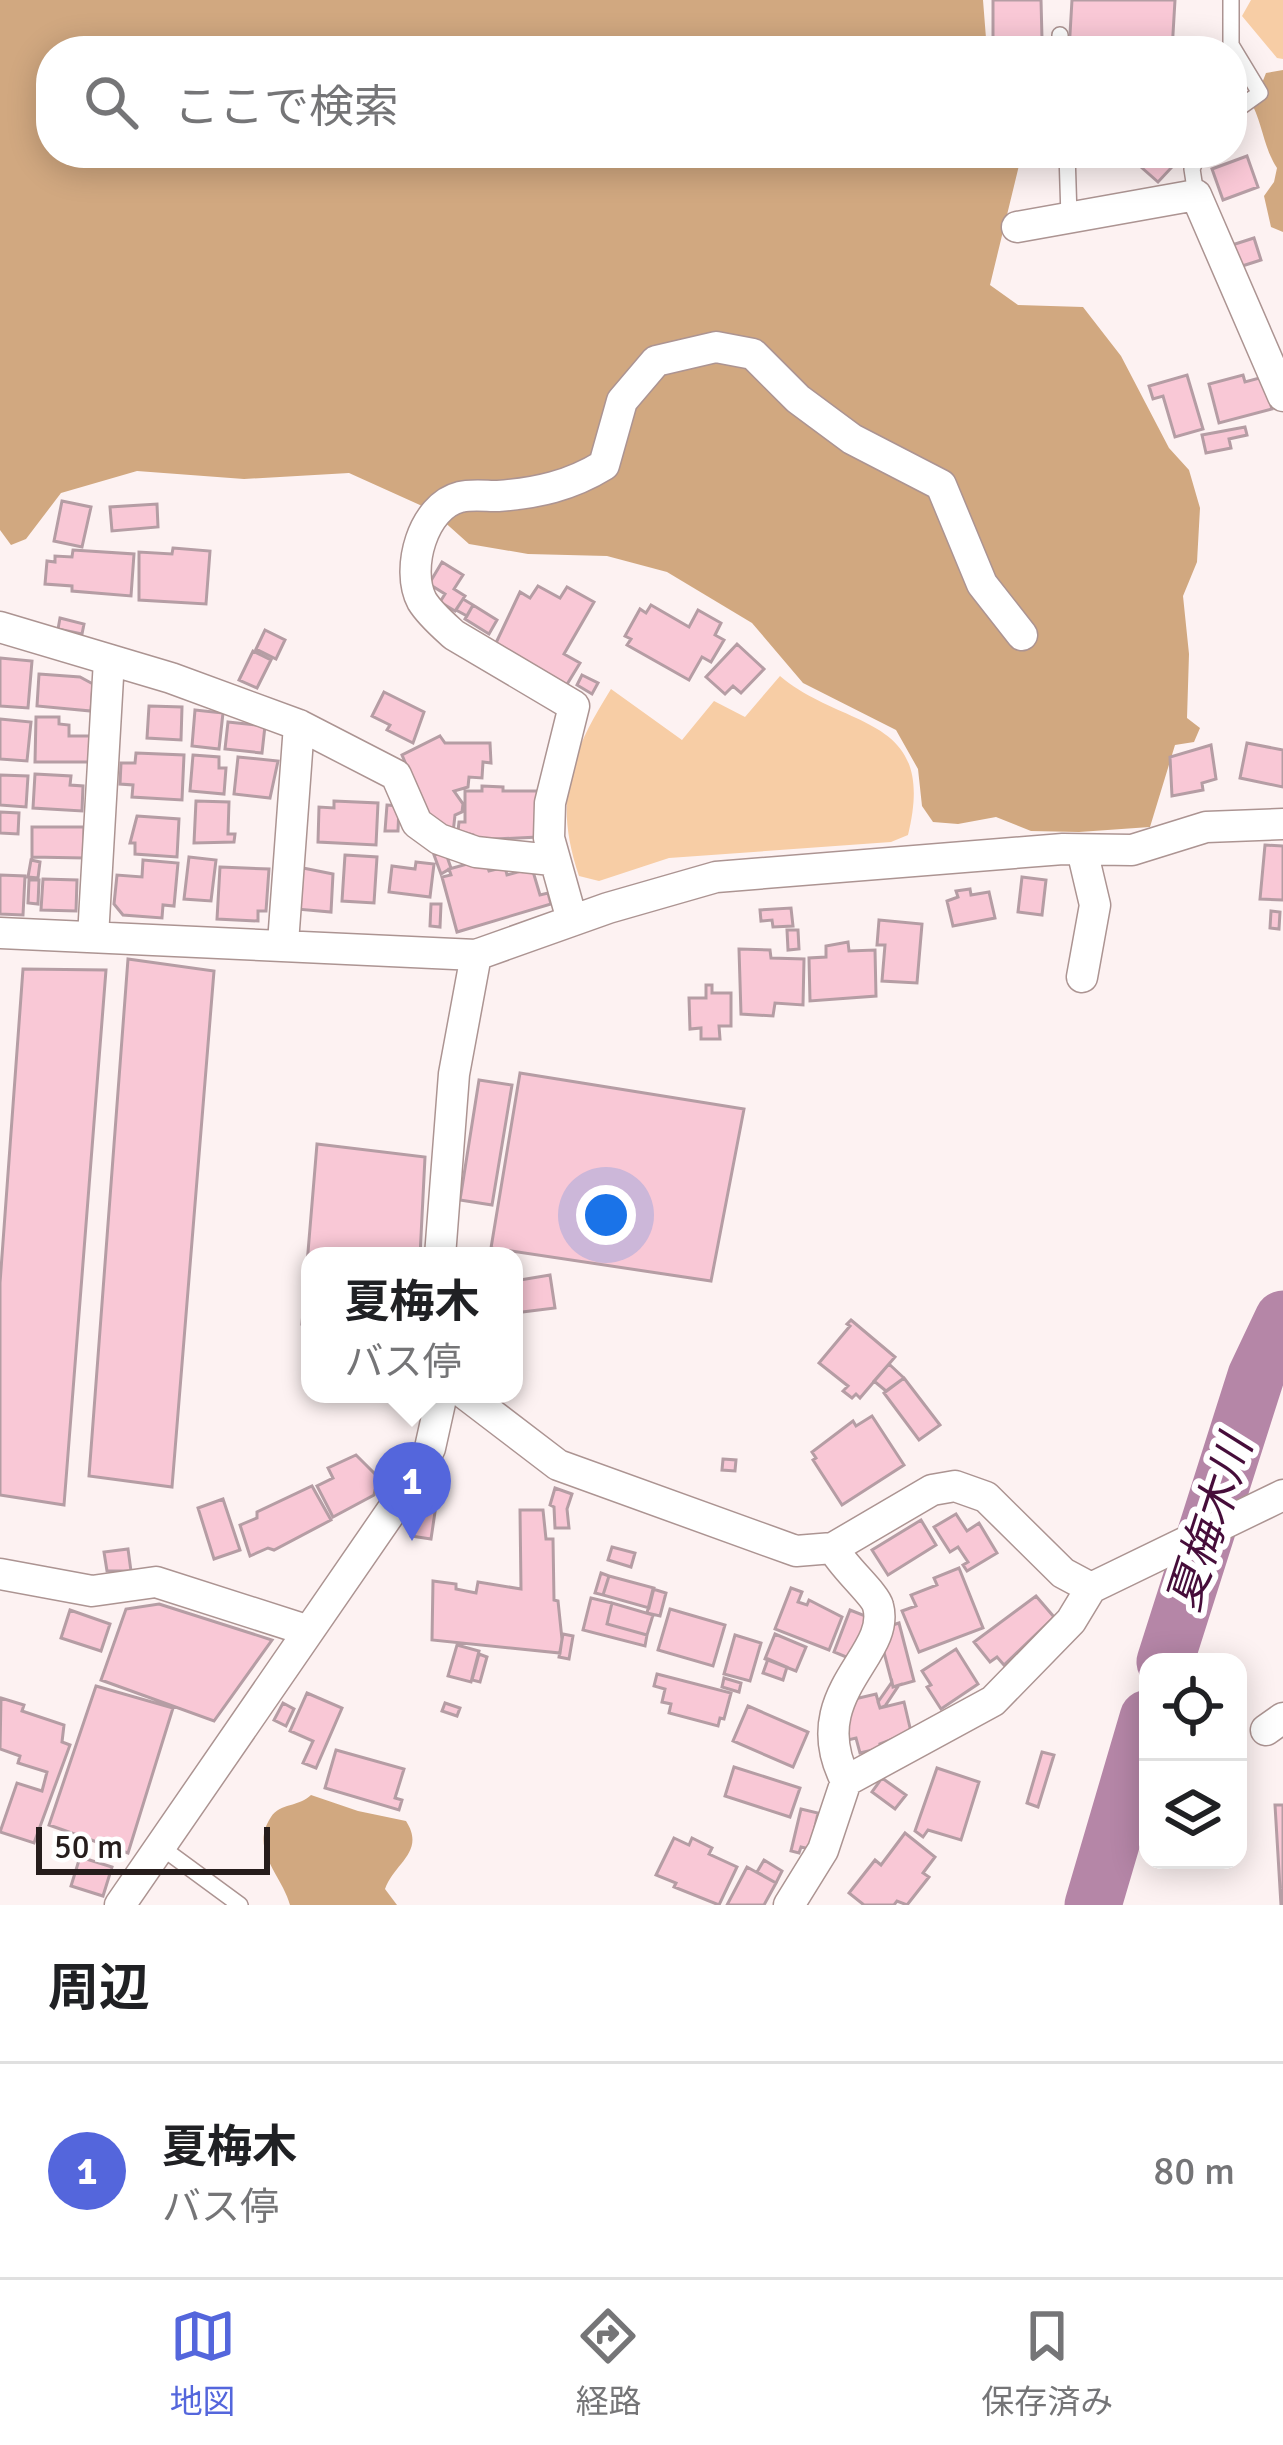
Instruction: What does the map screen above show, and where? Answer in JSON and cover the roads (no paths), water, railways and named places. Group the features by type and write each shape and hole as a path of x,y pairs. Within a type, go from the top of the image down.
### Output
{"street":[{"path":"1017,227 1196,195 1283,396"},
{"path":"572,920 552,860 550,802 574,706 454,635 438,620 422,599 416,581 418,555 432,517 458,497 542,491 579,481 604,465 622,400 656,361 716,347 753,354 798,399 852,439 941,485 982,584 1022,635"},
{"path":"0,627 170,677 299,725 396,775 417,823 439,839 476,852 552,860"},
{"path":"93,937 109,660"},
{"path":"283,943 299,725"},
{"path":"0,933 476,955 572,920 716,877 1132,850 1206,827 1283,824"},
{"path":"1082,850 1095,905 1082,977"},
{"path":"441,1247 454,1075 476,955"},
{"path":"120,1905 418,1471 430,1448 440,1403"},
{"path":"477,1403 558,1465 796,1551 833,1548 920,1496 955,1486 986,1497 1063,1573 1091,1588"},
{"path":"846,1781 994,1701 1071,1622 1091,1588 1283,1495"},
{"path":"789,1905 823,1850 846,1781 835,1754 836,1705 873,1639 879,1615 872,1594 842,1567 833,1548"},
{"path":"0,1574 92,1591 156,1582 306,1630"}],"lane":[{"path":"1231,0 1232,36"},
{"path":"1247,71 1260,93 1247,102"},
{"path":"1067,168 1069,218"},
{"path":"1193,168 1196,195"},
{"path":"161,1847 240,1905"}],"waterway":[{"name":"夏梅木川","path":"1168,1653 1256,1376 1283,1319"},
{"name":"夏梅木川","path":"1093,1905 1139,1749"}],"place":[{"name":"夏梅木","path":"412,1541"}]}
